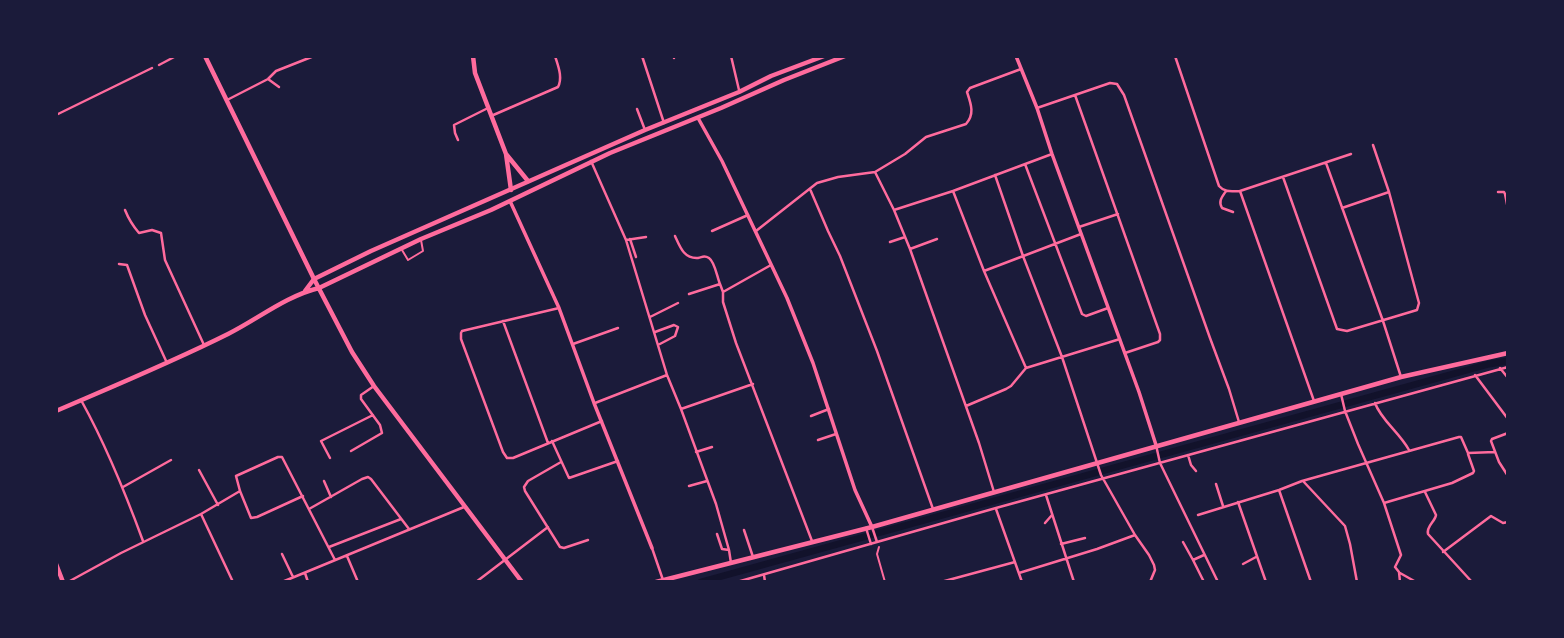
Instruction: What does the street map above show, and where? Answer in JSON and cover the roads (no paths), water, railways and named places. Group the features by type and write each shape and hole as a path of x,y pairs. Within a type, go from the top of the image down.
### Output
{"main road":[{"path":"205,56 352,352 374,386 522,582"},
{"path":"473,56 475,73 506,154 511,190"},
{"path":"304,292 314,279 361,256 645,130 824,56"},
{"path":"56,411 204,345 304,292 319,288 592,161 845,56"},
{"path":"506,154 528,181"},
{"path":"656,582 812,541 870,529 1401,377 1508,353"},
{"path":"56,564 65,582"}],"street":[{"path":"161,64 176,56"},
{"path":"227,100 268,79 276,71 314,56"},
{"path":"491,116 558,87 560,74 555,56"},
{"path":"642,56 664,123"},
{"path":"731,56 739,92"},
{"path":"1016,56 1125,353 1160,461 1218,582"},
{"path":"1175,56 1219,186 1226,191 1240,191 1351,154"},
{"path":"56,115 152,68"},
{"path":"755,231 822,181 875,172 905,154 926,137 966,124 971,119 972,106 967,92 970,88 1021,69"},
{"path":"268,79 279,87"},
{"path":"1037,108 1110,83 1117,84 1124,95 1230,389 1239,422"},
{"path":"1075,94 1160,337 1158,342 1125,353"},
{"path":"458,140 454,125 488,108"},
{"path":"637,109 645,130"},
{"path":"698,118 722,161 787,298 813,363 855,490 876,540"},
{"path":"1283,177 1337,329 1347,331 1417,310 1419,306 1389,192 1373,145"},
{"path":"894,210 1052,154"},
{"path":"592,161 636,257"},
{"path":"1326,163 1401,377"},
{"path":"1025,164 1082,314 1089,315 1108,308"},
{"path":"875,172 905,237 994,492"},
{"path":"995,176 1062,357 1102,477 1154,565 1155,570 1150,582"},
{"path":"810,189 841,256 933,509"},
{"path":"953,191 1026,368"},
{"path":"1226,191 1220,204 1222,208 1233,212"},
{"path":"1240,191 1314,401"},
{"path":"1342,208 1389,192"},
{"path":"1498,192 1504,192 1508,208"},
{"path":"510,201 559,308 663,580"},
{"path":"125,210 130,223 139,233 152,230 161,233 165,260 204,345"},
{"path":"1079,227 1118,214"},
{"path":"712,231 748,215"},
{"path":"984,271 1082,234"},
{"path":"675,236 680,249 686,255 694,258 706,256 712,262 736,343 812,541"},
{"path":"628,239 646,237"},
{"path":"890,242 905,237"},
{"path":"628,239 667,375 707,481 731,563"},
{"path":"909,249 937,239"},
{"path":"119,264 127,265 145,315 167,362"},
{"path":"723,292 771,265"},
{"path":"689,294 720,284"},
{"path":"650,317 678,303"},
{"path":"559,308 463,331 460,335 503,452 507,458 513,458 602,421"},
{"path":"503,321 550,442 567,476 570,478 618,461"},
{"path":"655,332 674,325 678,327 676,336 659,345"},
{"path":"573,344 618,328"},
{"path":"966,406 1011,386 1026,368 1120,339"},
{"path":"737,582 871,544 876,540 1508,367"},
{"path":"1500,368 1508,378"},
{"path":"594,403 667,375"},
{"path":"1475,375 1508,419"},
{"path":"681,409 753,384"},
{"path":"351,451 382,433 380,425 360,397 374,386"},
{"path":"1341,396 1384,503 1401,556 1395,567 1400,582"},
{"path":"81,400 123,487 144,542"},
{"path":"1375,403 1378,412 1395,429 1409,450"},
{"path":"811,416 829,409"},
{"path":"330,458 321,440 373,415"},
{"path":"1508,433 1491,439 1508,477"},
{"path":"818,440 836,434"},
{"path":"1198,515 1302,481 1460,437 1473,473 1452,483 1384,503"},
{"path":"696,452 712,447"},
{"path":"1468,453 1495,452"},
{"path":"1188,455 1196,471"},
{"path":"303,496 251,518 240,491 237,474 280,456 285,460 303,496 309,509 335,561"},
{"path":"123,487 171,460"},
{"path":"561,462 528,481 524,487 525,491 562,548 588,540"},
{"path":"199,470 218,505"},
{"path":"309,509 368,477 410,530"},
{"path":"324,481 331,497"},
{"path":"689,486 707,481"},
{"path":"1302,481 1345,526 1357,582"},
{"path":"1216,484 1223,506"},
{"path":"1279,490 1311,582"},
{"path":"65,582 201,514 240,491"},
{"path":"1425,492 1436,515 1427,531 1472,582"},
{"path":"1046,495 1074,582"},
{"path":"1238,502 1266,582"},
{"path":"282,582 465,507"},
{"path":"996,508 1022,582"},
{"path":"201,514 233,582"},
{"path":"1045,523 1052,515"},
{"path":"1443,552 1491,516 1508,523"},
{"path":"328,547 401,519"},
{"path":"476,582 548,527"},
{"path":"870,529 871,544"},
{"path":"744,530 753,557"},
{"path":"717,534 722,549 729,550"},
{"path":"1019,573 1135,535"},
{"path":"1061,544 1085,538"},
{"path":"1184,542 1204,582"},
{"path":"282,554 293,577"},
{"path":"1193,560 1204,555"},
{"path":"346,556 358,582"},
{"path":"1242,564 1256,557"},
{"path":"941,582 1015,562"},
{"path":"305,573 308,582"},
{"path":"1399,573 1416,582"},
{"path":"764,575 765,582"}],"lane":[{"path":"402,248 408,260 423,251 421,239"},
{"path":"879,547 877,554 885,582"}],"waterway":[{"path":"701,582 1489,364 1508,361"}]}
